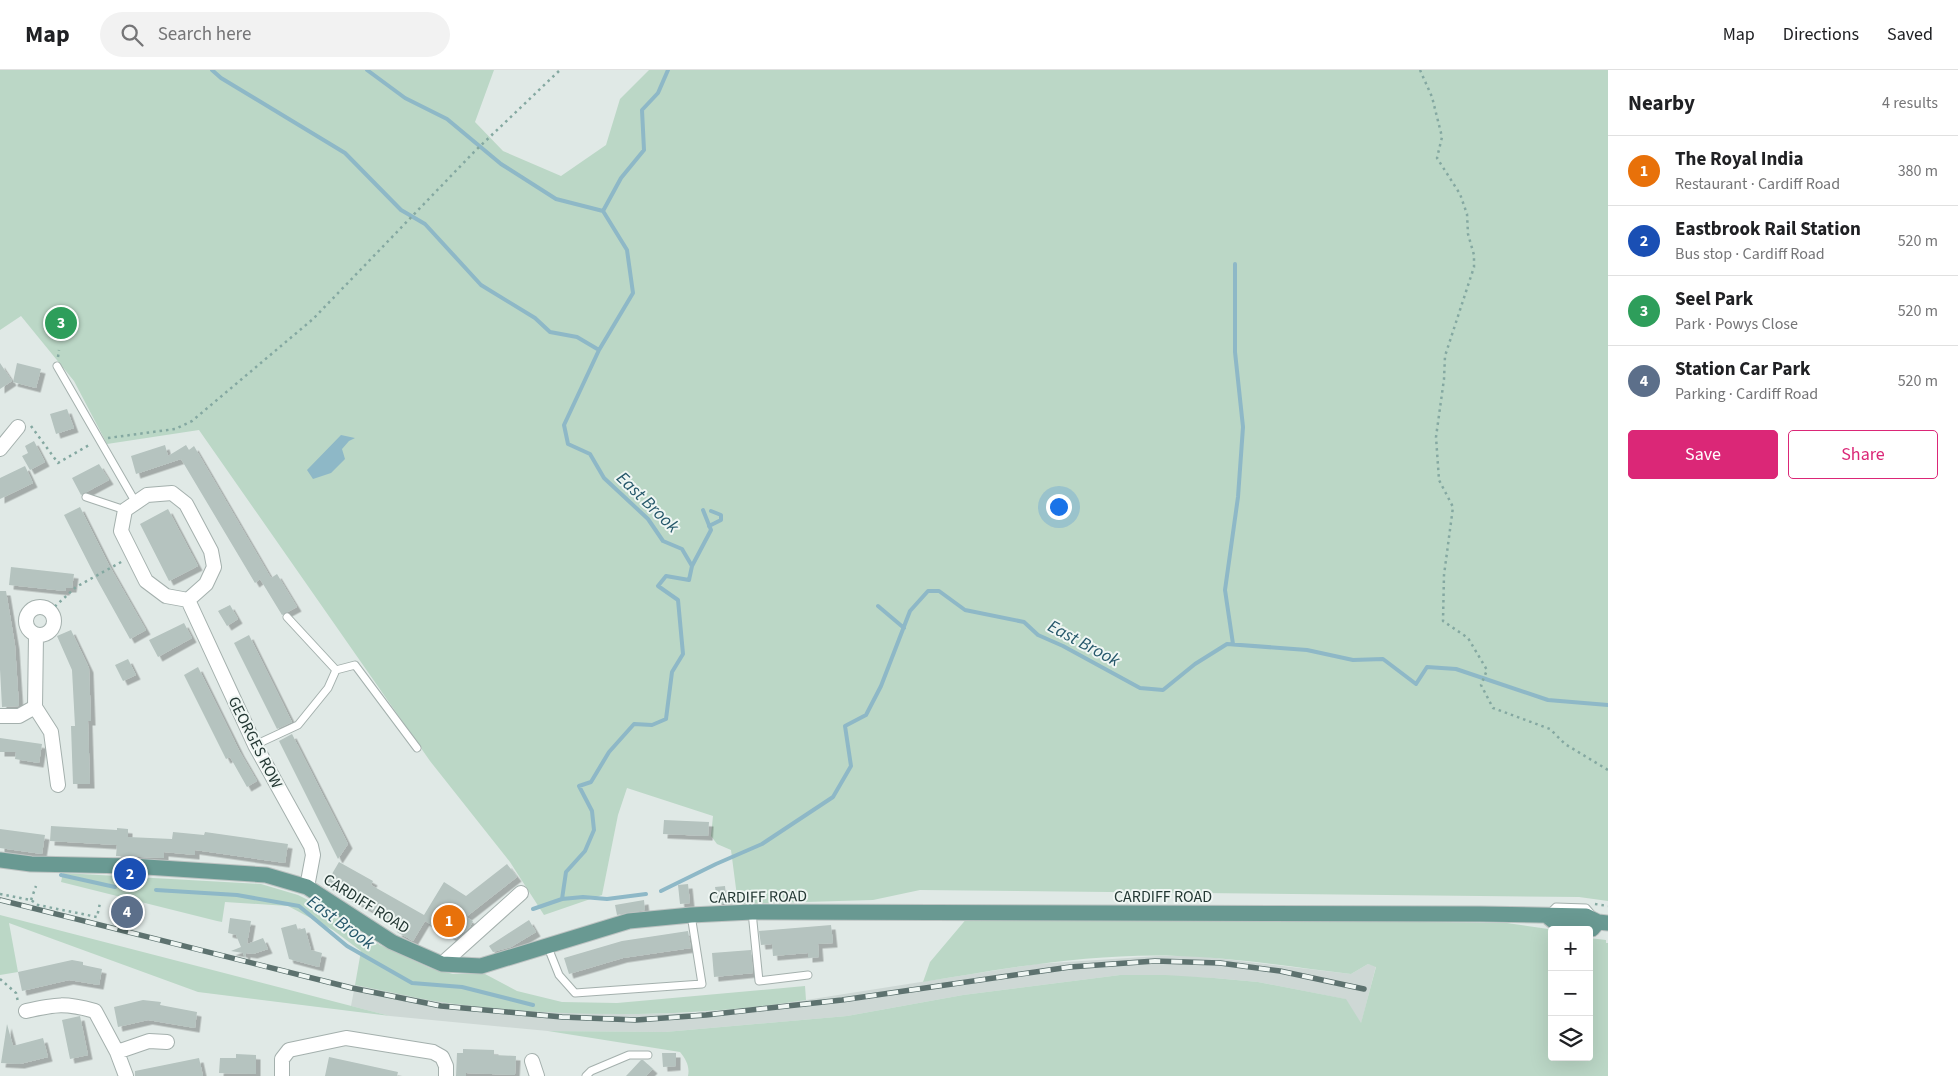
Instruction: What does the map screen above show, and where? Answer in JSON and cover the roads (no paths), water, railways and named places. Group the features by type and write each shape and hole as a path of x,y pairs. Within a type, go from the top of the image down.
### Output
{"main road":[{"name":"CARDIFF ROAD","path":"0,860 31,864 131,866 266,875 307,887 392,942 442,964 481,966 629,921 752,912 1480,914 1586,916 1603,922"}],"street":[{"path":"0,449 18,427"},
{"path":"172,493 186,504 211,551 214,567 206,584 188,600 166,596 146,581 121,531 131,507 147,495 172,493"},
{"name":"GEORGES ROW","path":"188,600 256,745 311,846 313,855 307,887"},
{"path":"38,607 50,611 54,621 52,630 44,635 36,635 28,630 26,616 34,608 38,607"},
{"path":"36,635 35,707 51,732 58,785"},
{"path":"0,716 19,716 35,707"},
{"path":"442,964 521,893"},
{"path":"26,1011 52,1005 70,1005 95,1011 117,1052 126,1076"},
{"path":"282,1076 282,1059 289,1050 346,1038 433,1052 442,1057 446,1066 446,1076"},
{"path":"117,1052 149,1041 167,1042"},
{"path":"532,1061 537,1076"}],"lane":[{"path":"57,366 131,507"},
{"path":"86,497 131,507"},
{"path":"287,617 336,670"},
{"path":"336,670 355,665 417,748"},
{"path":"256,745 298,725 328,688 336,670"},
{"path":"752,912 759,981 808,975"},
{"path":"548,945 559,975 575,993 702,984 691,915"},
{"path":"586,1076 591,1071 629,1055 648,1055"}],"water":[{"path":"341,435 355,438 349,441 342,449 345,459 331,473 313,479 307,470"}],"waterway":[{"path":"212,70 221,78 345,153 401,210 425,224 481,285 535,318 550,332 577,337 599,350"},
{"path":"367,70 405,98 447,119 501,164 556,199 603,211"},
{"name":"East Brook","path":"533,909 562,899 566,872 585,851 594,830 592,811 579,786 591,782 609,752 634,724 652,725 666,719 672,672 683,654 678,600 658,586 666,576 689,580 692,566 682,549 663,541 648,519 604,478 590,454 568,444 564,425 599,350 633,293 627,250 603,211 621,178 644,150 642,110 658,93 668,70"},
{"path":"1233,644 1225,590 1238,497 1243,427 1235,352 1235,264"},
{"path":"692,566 711,530 703,510"},
{"path":"709,526 721,520 721,515 711,511"},
{"name":"East Brook","path":"661,891 762,844 833,797 851,766 845,726 866,715 881,686 910,611 928,591 939,591 965,610 1024,622 1038,635 1063,646 1140,688 1163,690 1195,664 1227,644 1307,650 1353,660 1383,659 1416,684 1427,667 1456,669 1548,700 1608,705"},
{"path":"878,606 904,628"},
{"name":"East Brook","path":"61,875 115,887"},
{"name":"East Brook","path":"156,890 237,895 299,906 347,946 412,983 462,987 533,1005"},
{"path":"562,899 583,897 607,899 646,894"}],"railway":[{"path":"0,900 352,988 441,1006 562,1017 636,1020 706,1015 842,1000 1070,967 1155,961 1220,963 1280,971 1364,989"}],"place":[{"name":"Seel Park","path":"61,323"},
{"name":"Eastbrook Rail Station","path":"130,874"},
{"name":"Station Car Park","path":"127,912"},
{"name":"The Royal India","path":"449,921"}]}
